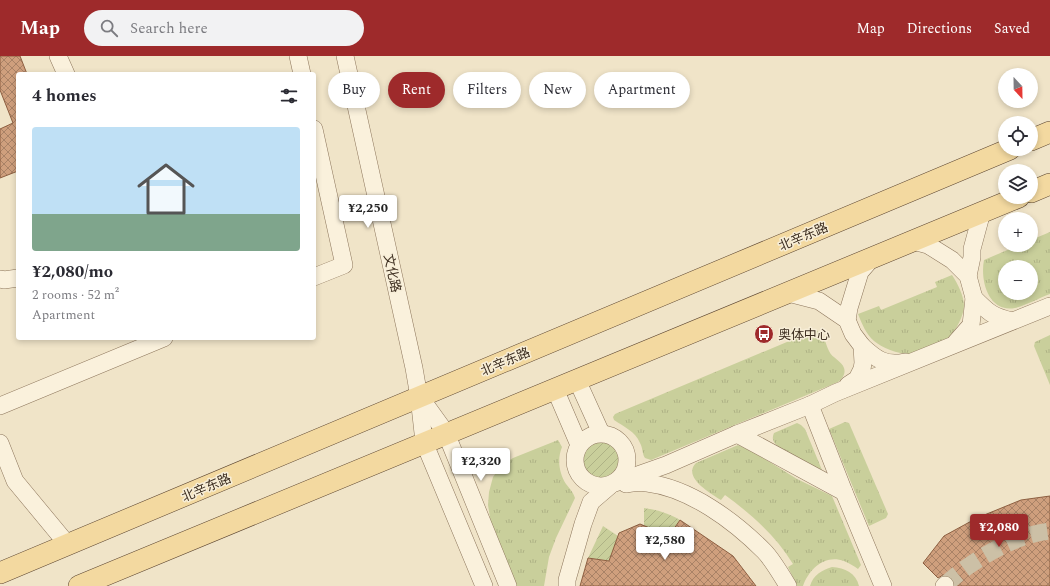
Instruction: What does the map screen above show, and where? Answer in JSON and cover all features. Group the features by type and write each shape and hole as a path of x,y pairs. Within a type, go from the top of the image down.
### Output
{"main road":[{"path":"1038,137 1050,132"},
{"name":"北辛东路","path":"0,573 998,154"},
{"path":"1038,189 1050,184"},
{"path":"79,586 1002,204"}],"street":[{"path":"58,56 65,72"},
{"path":"298,56 302,72"},
{"name":"文化路","path":"345,56 420,397 424,442 484,586"},
{"path":"316,138 344,265 316,276"},
{"path":"954,345 971,325 974,298 968,276 972,249 982,212"},
{"path":"913,241 928,245 952,260 968,276"},
{"path":"873,257 860,272 849,308 848,320 853,334 862,346 874,357 889,364 918,359"},
{"path":"0,279 16,278"},
{"path":"788,293 819,301 848,320"},
{"path":"974,298 994,316 1012,321"},
{"path":"612,484 666,465 737,434 810,405 835,393 1050,306"},
{"path":"0,406 159,340"},
{"path":"835,393 857,379 863,363 862,346"},
{"path":"577,380 601,433"},
{"path":"555,389 578,445"},
{"name":"文化路","path":"420,397 446,433 508,586"},
{"path":"810,405 883,586"},
{"path":"591,502 574,463 578,445 592,434 609,434 617,438 623,444 630,456 639,465 666,465"},
{"path":"737,434 844,492"},
{"path":"0,443 15,481 68,545"},
{"path":"567,586 567,580 583,524 591,502 622,476 628,460 627,451"},
{"path":"582,479 590,484 599,486 647,483 674,489 702,502 731,522 765,552 788,586"}],"green space":[{"path":"1050,232 1050,294 1038,299 1038,260 998,260 998,300 1036,300 1015,308 1006,308 998,305 992,300 985,285 983,277 984,260 1003,252 1038,252 1038,237"},
{"path":"952,275 960,290 964,306 962,317 949,338 940,344 915,354 904,354 887,349 874,341 869,335 858,314 879,306 881,310 937,287 935,282"},
{"path":"816,330 823,336 832,356 841,363 844,368 843,376 838,382 651,460 645,458 643,455 641,445 635,435 614,420 613,417 615,414"},
{"path":"1050,335 1050,385 1034,346 1035,342"},
{"path":"845,422 849,423 888,514 886,518 869,526 829,429"},
{"path":"797,423 805,429 822,470 803,462 782,450 774,442 774,433"},
{"path":"558,440 562,447 559,461 560,471 575,498 556,538 549,557 544,586 517,586 491,524 488,505 489,492 493,477 501,466 513,458"},
{"path":"605,440 612,443 618,449 621,460 620,468 612,477 605,480 597,480 590,477 582,468 581,456 584,449 593,441"},
{"path":"738,445 755,453 797,479 832,496 861,565 858,569 844,561 837,559 824,561 809,574 803,586 797,586 788,567 793,564 771,535 725,495 721,500 705,489 699,484 692,474 696,463"},
{"path":"644,508 663,512 680,520 669,536 644,526"},
{"path":"603,526 618,536 609,561 588,558"},
{"path":"832,567 849,572 858,581 859,586 810,586 813,579 818,574"}],"building":[{"path":"0,56 20,56 26,72 16,72 16,172 0,178 0,129 13,123 0,90"},
{"path":"1050,496 1050,586 955,586 955,582 948,575 943,575 938,578 923,563 944,536 977,518 1021,500"},
{"path":"680,520 733,556 756,586 580,586 588,558 609,561 619,533 640,524 669,536"}],"tunnel":[{"path":"945,585 967,567 998,548 1029,535 1050,531"}],"place":[{"name":"奥体中心","path":"764,334"}]}
